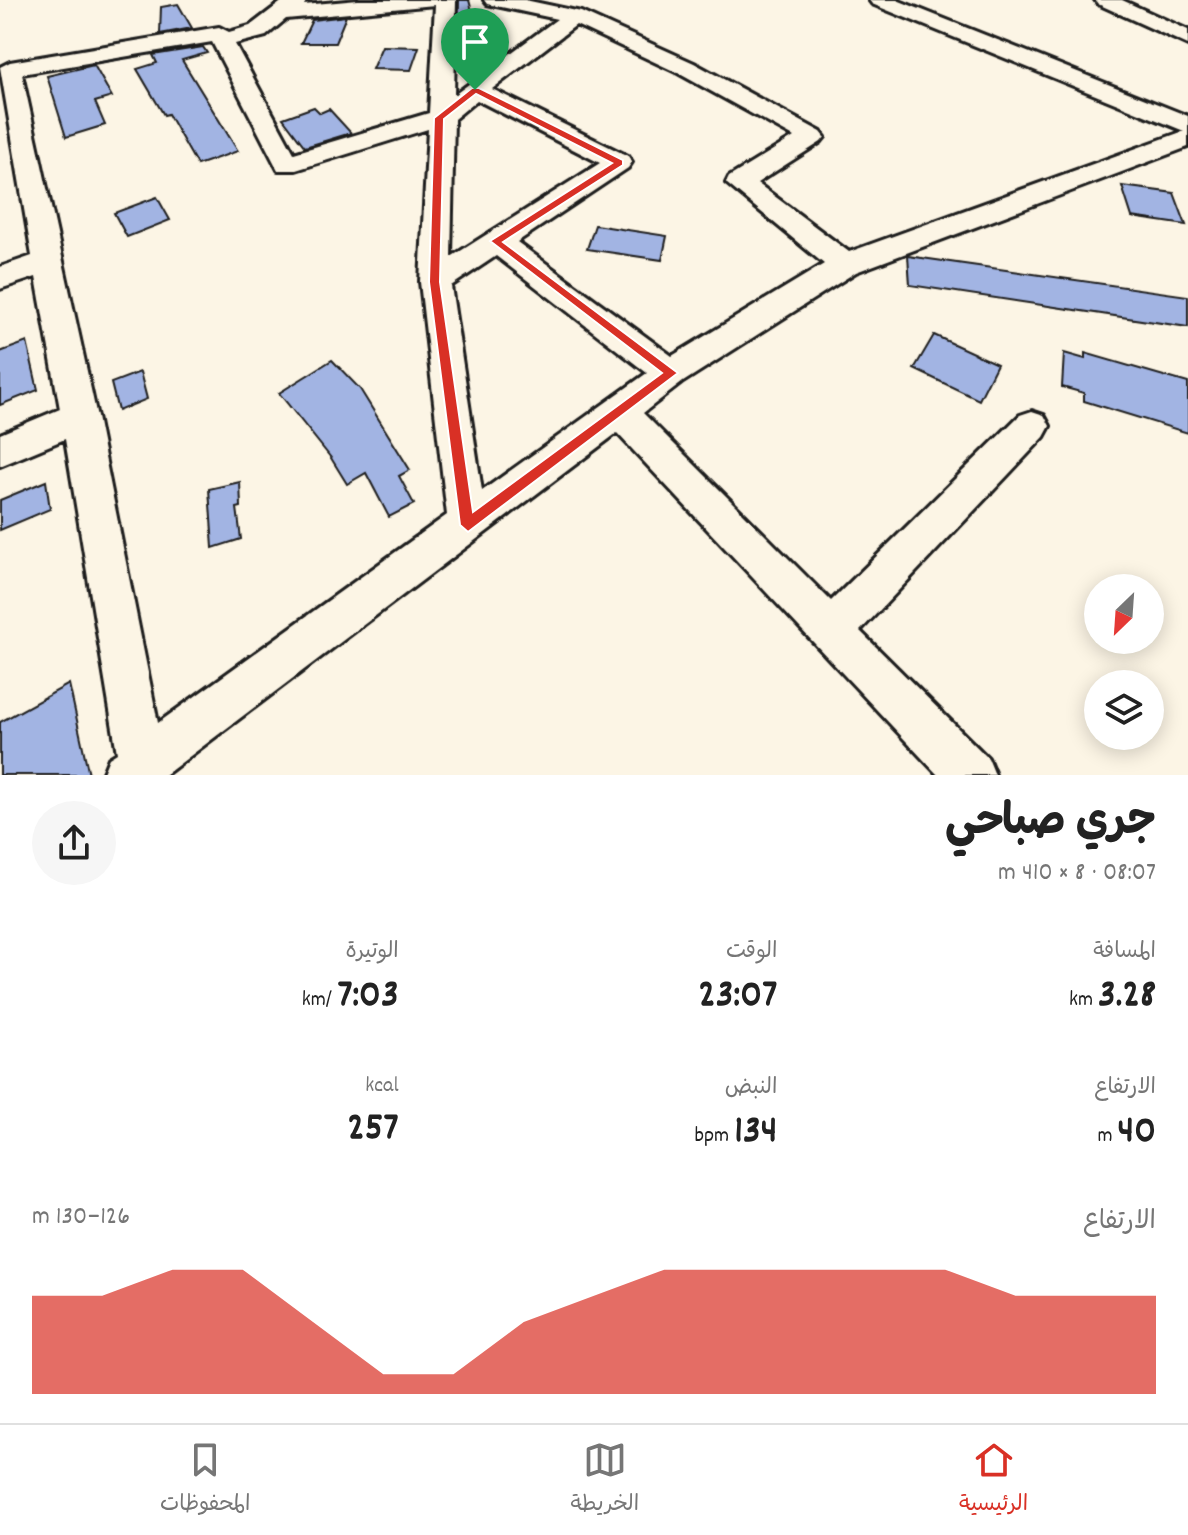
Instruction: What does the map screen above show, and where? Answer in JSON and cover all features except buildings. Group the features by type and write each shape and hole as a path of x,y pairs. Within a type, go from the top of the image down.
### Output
{"street":[{"path":"222,41 258,31 289,7 429,0"},
{"path":"446,0 435,282 468,525"},
{"path":"494,0 574,16 686,68 812,137 739,183 845,265"},
{"path":"879,0 1188,125"},
{"path":"1105,0 1188,38"},
{"path":"574,16 439,118 287,164 219,34 10,69 79,417 134,769 671,373 845,265 1188,138"},
{"path":"435,282 619,162 475,90"},
{"path":"496,241 671,373"},
{"path":"0,278 48,262"},
{"path":"620,413 971,775"},
{"path":"0,450 79,417"},
{"path":"831,631 1032,426"}],"route":[{"path":"475,90 619,162 496,241 671,373 468,525 435,282 439,118 475,90"}]}
